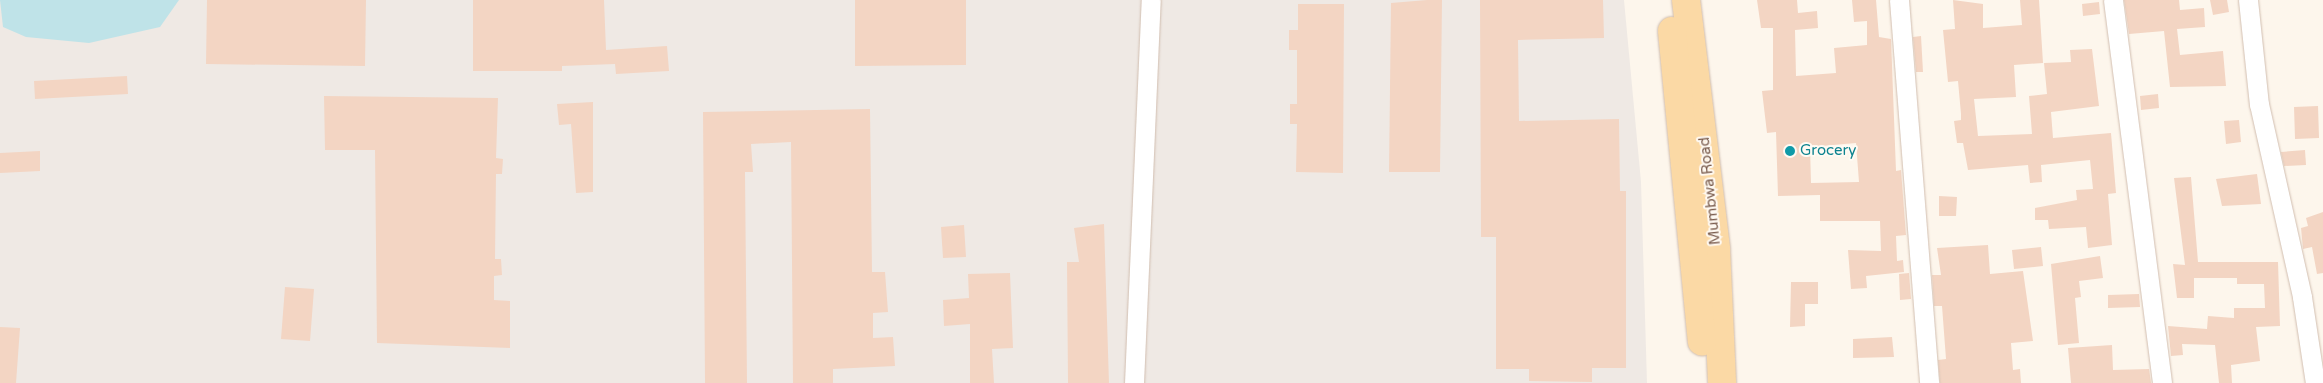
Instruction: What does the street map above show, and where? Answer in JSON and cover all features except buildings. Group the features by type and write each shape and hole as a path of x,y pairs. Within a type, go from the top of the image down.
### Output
{"main road":[{"name":"Mumbwa Road","path":"1668,0 1688,159 1704,383"},
{"name":"Mumbwa Road","path":"1686,0 1714,230 1722,383"}],"street":[{"path":"1134,383 1152,0"},
{"path":"1899,0 1929,383"},
{"path":"2113,0 2162,383"},
{"path":"2248,0 2259,104 2302,297 2315,383"}],"shaded area":[{"path":"0,0 1624,0 1641,182 1647,383 0,383"}],"water":[{"path":"0,0 179,0 160,27 89,43 26,37 3,27"}],"place":[{"name":"Grocery","path":"1790,151"}]}
